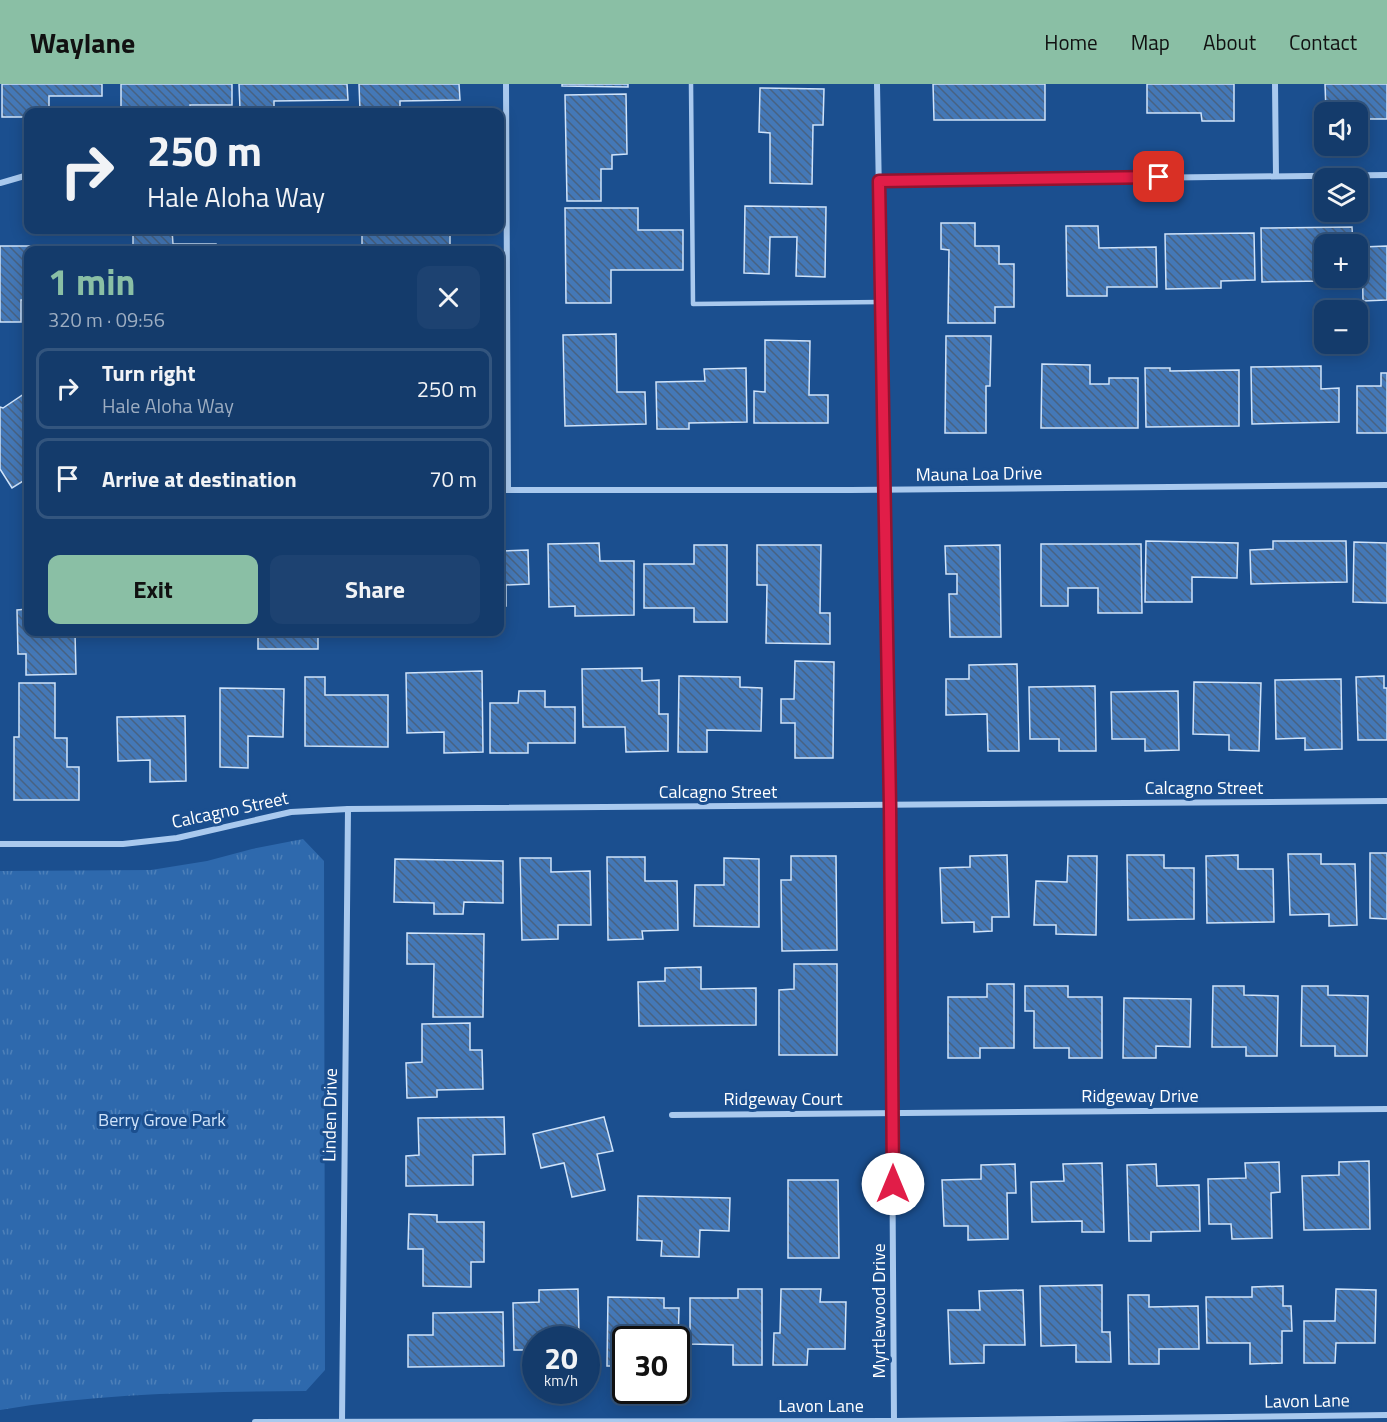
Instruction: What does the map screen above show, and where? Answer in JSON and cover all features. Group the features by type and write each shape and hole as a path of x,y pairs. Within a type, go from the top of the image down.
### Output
{"street":[{"path":"504,143 506,84"},
{"name":"Myrtlewood Drive","path":"877,84 890,806 894,1421"},
{"path":"1275,84 1276,176"},
{"path":"879,181 1387,175"},
{"path":"0,183 24,176"},
{"path":"504,234 508,490"},
{"name":"Mauna Loa Drive","path":"504,490 885,490 1387,485"},
{"name":"Calcagno Street","path":"0,844 123,844 177,838 291,812 348,809 1387,801"},
{"name":"Linden Drive","path":"342,1421 348,809"},
{"name":"Ridgeway Drive","path":"893,1113 1387,1109"},
{"name":"Ridgeway Court","path":"672,1115 893,1113"},
{"name":"Lavon Lane","path":"255,1422 894,1421 1387,1415"}],"lane":[{"path":"691,84 693,304 881,302"}],"green space":[{"name":"Berry Grove Park","path":"303,839 324,861 325,1370 306,1391 114,1397 0,1410 0,871 151,870 207,861"}],"building":[{"path":"2,84 102,84 102,96 49,96 49,108 24,108 24,117 2,117"},
{"path":"121,84 232,84 232,105 190,105 190,108 121,108"},
{"path":"239,84 347,84 348,100 274,101 274,108 240,108"},
{"path":"359,84 459,84 460,100 400,101 400,108 360,108"},
{"path":"562,84 628,84 628,87 562,86"},
{"path":"933,84 1045,84 1045,120 934,120"},
{"path":"1147,84 1234,84 1234,121 1202,121 1201,113 1147,113"},
{"path":"1325,84 1387,84 1387,119 1368,119 1368,102 1326,102"},
{"path":"760,88 824,89 823,125 813,125 812,184 770,183 770,133 759,132"},
{"path":"626,94 627,154 612,155 612,169 601,169 601,201 567,201 565,95"},
{"path":"745,206 826,207 825,277 796,276 797,237 770,237 769,274 744,273"},
{"path":"565,208 638,208 638,230 683,230 683,270 611,270 611,303 566,303"},
{"path":"941,223 975,223 975,246 999,246 999,264 1014,264 1014,307 995,307 995,323 948,323 949,250 941,249"},
{"path":"1066,226 1098,226 1099,248 1156,247 1157,287 1107,287 1107,296 1067,296"},
{"path":"1352,227 1352,234 1314,234 1314,281 1262,282 1261,228"},
{"path":"1254,233 1255,280 1221,281 1221,288 1166,289 1165,234"},
{"path":"133,234 172,234 173,244 216,244 216,246 133,246"},
{"path":"362,234 450,234 450,246 362,246"},
{"path":"0,246 24,246 24,300 21,300 21,322 0,322"},
{"path":"1387,246 1387,300 1363,300 1363,288 1368,288 1368,247"},
{"path":"616,334 617,392 645,392 646,424 565,426 563,335"},
{"path":"946,336 991,336 990,386 986,386 986,433 945,433"},
{"path":"765,340 810,341 809,395 828,395 828,423 754,423 754,391 765,392"},
{"path":"1042,364 1090,365 1090,384 1109,384 1109,378 1138,378 1138,428 1041,428"},
{"path":"1321,366 1321,389 1339,388 1339,422 1252,424 1251,367"},
{"path":"746,368 747,422 689,423 689,429 657,429 656,382 705,381 704,369"},
{"path":"1145,368 1170,368 1170,371 1239,370 1239,426 1146,427"},
{"path":"1381,373 1387,373 1387,433 1357,433 1357,386 1381,386"},
{"path":"24,394 24,480 12,488 0,469 0,407 3,408"},
{"path":"1146,541 1238,543 1237,578 1192,577 1192,602 1145,602"},
{"path":"1273,541 1346,541 1347,582 1251,584 1250,550 1273,549"},
{"path":"1354,542 1387,543 1387,603 1353,602"},
{"path":"599,543 600,561 634,561 634,615 575,616 575,606 549,607 548,544"},
{"path":"1041,544 1141,544 1142,613 1098,613 1098,588 1068,588 1068,606 1041,606"},
{"path":"694,545 727,545 727,622 694,622 694,608 644,608 644,564 694,564"},
{"path":"757,545 821,545 820,613 830,613 830,644 766,643 767,585 757,585"},
{"path":"1000,545 1001,637 950,637 949,594 957,594 957,574 946,574 945,546"},
{"path":"528,550 529,584 506,585 506,606 504,606 504,551"},
{"path":"24,609 24,636 75,636 76,674 26,675 26,654 18,654 17,610"},
{"path":"258,636 318,636 318,649 258,649"},
{"path":"795,661 834,662 833,758 795,758 795,723 781,723 781,699 794,699"},
{"path":"1017,664 1019,751 988,751 987,714 946,715 946,679 969,679 969,665"},
{"path":"642,668 642,681 659,680 659,714 668,714 668,751 626,752 625,727 583,727 582,669"},
{"path":"482,671 483,752 444,753 444,732 407,733 406,673"},
{"path":"679,676 740,677 740,687 762,688 761,731 707,730 707,752 678,752"},
{"path":"1384,676 1384,688 1387,688 1387,740 1358,740 1356,677"},
{"path":"305,677 325,677 325,695 388,695 388,747 305,746"},
{"path":"1341,679 1342,749 1305,750 1305,738 1276,739 1275,680"},
{"path":"1194,682 1261,683 1259,751 1229,750 1229,735 1193,734"},
{"path":"19,683 55,683 55,738 67,738 67,767 79,767 79,800 14,800 14,737 19,737"},
{"path":"1095,686 1096,751 1059,751 1059,739 1030,739 1029,687"},
{"path":"220,688 284,689 283,737 248,736 248,768 220,767"},
{"path":"519,691 545,691 545,707 575,707 575,743 528,743 528,753 490,753 490,703 518,703"},
{"path":"1178,691 1179,750 1145,751 1145,739 1112,739 1111,692"},
{"path":"185,716 186,781 150,782 150,760 118,761 117,717"},
{"path":"1370,853 1387,853 1387,919 1370,918"},
{"path":"1288,854 1321,854 1321,864 1355,864 1357,925 1329,926 1329,914 1290,915"},
{"path":"1007,855 1009,917 992,917 992,931 974,932 974,922 942,923 940,868 970,867 970,856"},
{"path":"1127,855 1164,855 1164,868 1194,868 1194,919 1128,920"},
{"path":"1238,855 1238,869 1273,869 1274,922 1207,923 1206,856"},
{"path":"791,856 836,856 837,950 782,951 781,880 791,880"},
{"path":"1068,856 1097,856 1096,935 1056,934 1056,925 1034,925 1036,881 1067,882"},
{"path":"607,857 645,857 645,881 677,881 678,930 642,931 643,939 608,940"},
{"path":"520,858 551,858 551,872 590,871 591,925 558,925 558,939 522,940"},
{"path":"724,858 759,859 759,927 694,926 695,885 724,885"},
{"path":"395,859 503,861 503,903 464,902 463,914 434,914 434,903 394,902"},
{"path":"407,933 484,934 483,1017 433,1017 434,964 407,964"},
{"path":"794,964 837,964 837,1055 779,1055 779,990 794,989"},
{"path":"701,967 701,989 756,988 756,1025 639,1026 638,982 665,981 665,968"},
{"path":"987,984 1014,984 1014,1048 980,1048 980,1058 948,1058 948,997 987,997"},
{"path":"1025,986 1068,986 1068,997 1102,997 1102,1058 1069,1058 1069,1048 1034,1048 1034,1011 1025,1011"},
{"path":"1213,986 1244,986 1244,995 1278,996 1277,1056 1246,1056 1246,1047 1212,1047"},
{"path":"1302,986 1328,986 1328,995 1368,996 1367,1056 1335,1056 1335,1046 1301,1046"},
{"path":"1124,998 1191,999 1190,1047 1156,1046 1156,1058 1123,1058"},
{"path":"470,1023 470,1050 482,1050 483,1089 437,1090 437,1097 407,1098 406,1063 422,1062 422,1024"},
{"path":"504,1117 505,1154 473,1155 473,1185 406,1186 406,1156 419,1155 418,1118"},
{"path":"604,1117 613,1151 597,1154 605,1190 572,1197 564,1163 541,1168 533,1134"},
{"path":"1369,1161 1370,1229 1304,1230 1302,1176 1339,1175 1339,1162"},
{"path":"1279,1162 1280,1192 1271,1193 1272,1238 1232,1239 1231,1224 1209,1224 1208,1179 1246,1178 1245,1163"},
{"path":"1102,1163 1104,1232 1082,1232 1082,1221 1032,1222 1031,1182 1064,1181 1063,1164"},
{"path":"1015,1164 1016,1193 1007,1193 1008,1239 968,1240 968,1226 944,1226 942,1180 981,1179 981,1165"},
{"path":"1156,1164 1157,1186 1199,1185 1200,1231 1151,1232 1151,1241 1129,1241 1127,1165"},
{"path":"788,1180 838,1180 839,1258 788,1258"},
{"path":"638,1196 730,1198 729,1231 700,1230 699,1257 661,1256 662,1241 637,1240"},
{"path":"409,1214 437,1215 437,1222 484,1222 484,1262 471,1262 471,1287 423,1286 423,1249 408,1249"},
{"path":"1102,1285 1102,1332 1110,1332 1111,1362 1076,1362 1076,1345 1041,1346 1040,1286"},
{"path":"1283,1286 1283,1306 1291,1306 1292,1331 1282,1331 1282,1363 1250,1364 1250,1343 1207,1343 1206,1297 1252,1297 1252,1287"},
{"path":"578,1289 579,1326 522,1326 522,1350 514,1350 513,1303 539,1302 539,1290"},
{"path":"738,1289 762,1289 762,1365 733,1365 733,1345 690,1344 690,1298 738,1298"},
{"path":"781,1289 821,1289 820,1302 846,1302 845,1349 808,1349 807,1365 773,1365 774,1333 780,1333"},
{"path":"1336,1289 1376,1290 1375,1343 1336,1343 1335,1363 1304,1363 1304,1321 1335,1321"},
{"path":"1023,1290 1025,1345 984,1345 984,1363 950,1364 948,1310 980,1310 979,1291"},
{"path":"1128,1295 1149,1295 1149,1307 1198,1306 1199,1349 1159,1349 1159,1364 1129,1364"},
{"path":"608,1297 664,1298 664,1308 679,1308 679,1326 612,1326 612,1366 607,1366"},
{"path":"503,1312 504,1366 408,1367 408,1335 433,1335 433,1313"}],"route":[{"path":"893,1184 890,806 879,181 1159,177"}]}
